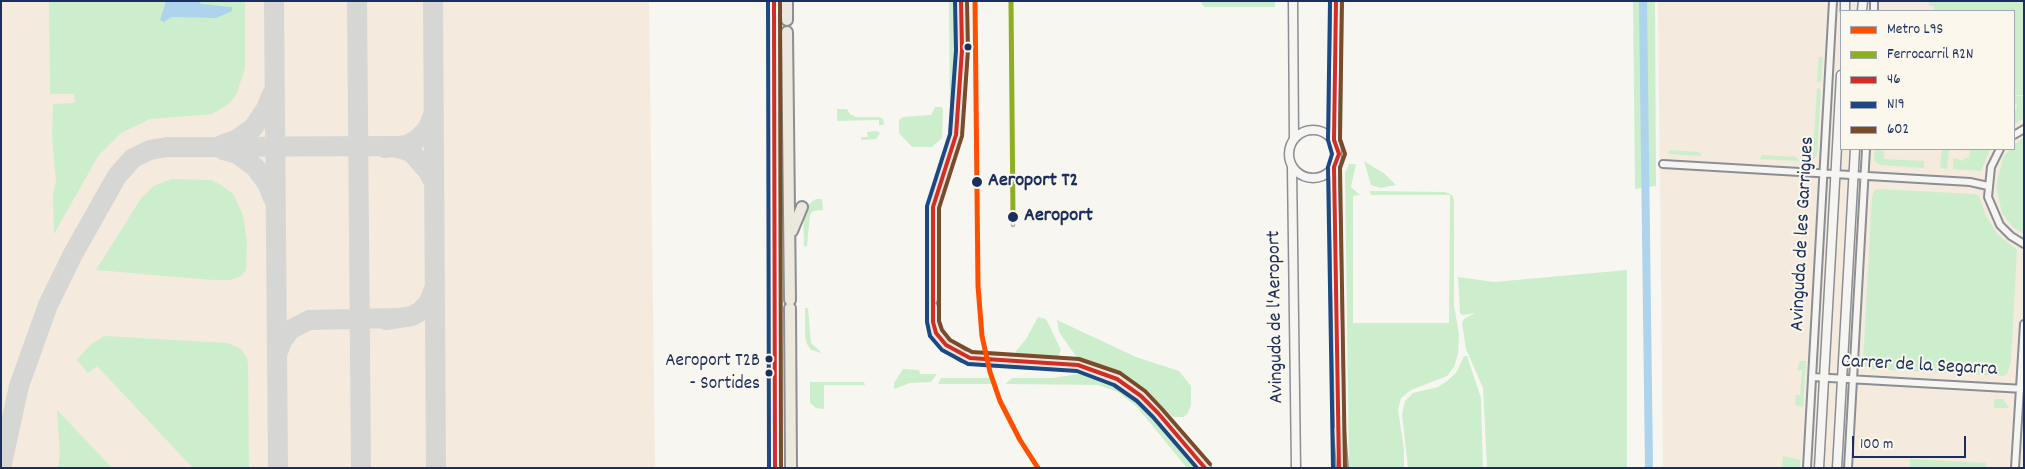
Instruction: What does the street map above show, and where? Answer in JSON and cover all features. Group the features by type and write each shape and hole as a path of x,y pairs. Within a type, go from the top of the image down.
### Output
{"main road":[{"path":"787,1 787,20"},
{"path":"961,1 962,50 956,135 933,207 932,303 933,322 936,333 946,345 963,356 990,360 1078,365 1117,379 1141,396 1158,413 1205,468"},
{"path":"787,32 791,468"},
{"path":"790,236 802,207"},
{"path":"1338,430 1341,468"}],"street":[{"name":"Avinguda de l'Aeroport","path":"1293,1 1294,139 1287,153 1292,166 1296,468"},
{"path":"1336,1 1334,140 1339,154 1334,167 1338,430"},
{"name":"Avinguda de les Garrigues","path":"1807,468 1833,1"},
{"name":"Avinguda de les Garrigues","path":"1819,468 1840,95"},
{"path":"1294,139 1306,131 1314,130 1334,140"},
{"path":"1837,468 1854,150"},
{"path":"1848,468 1866,150"},
{"path":"2000,150 1991,167 1988,186 1991,208 2000,224 2022,245"},
{"path":"1662,164 1970,182 1988,186"},
{"path":"1292,166 1298,172 1312,176 1320,176 1334,167"},
{"path":"2015,468 2022,389 2024,324"},
{"name":"Carrer de la Segarra","path":"1812,377 2022,389"}],"shaded area":[{"path":"1,1 649,1 655,468 1,468"},
{"path":"1658,1 2024,1 2024,468 1663,468"}],"green space":[{"path":"49,1 245,1 245,68 237,93 230,103 212,114 150,119 121,133 98,156 54,234 53,195 56,181 52,137 53,104 75,103 74,94 50,94"},
{"path":"949,1 956,1 950,132"},
{"path":"1200,1 1280,2 1275,2 1275,7 1204,7"},
{"path":"1633,1 1655,1 1656,186 1635,189"},
{"path":"1929,1 2024,1 2024,95 2015,95 2015,10 1934,10 1934,6 1929,6"},
{"path":"1819,57 1823,57 1821,82 1817,82"},
{"path":"1817,88 1821,89 1817,154 1813,160 1805,162 1813,154"},
{"path":"2015,96 2024,96 2024,118 2015,124 2015,110 2017,104 2015,103"},
{"path":"935,107 942,107 943,110 942,138 932,147 912,147 899,133 899,120 903,117 931,115"},
{"path":"837,109 847,109 850,114 856,117 880,117 883,119 884,125 879,125 879,120 837,121"},
{"path":"877,131 880,133 876,139 861,140 861,137 868,137 867,132"},
{"path":"2024,137 2024,234 2013,227 2002,213 1996,186 2003,158 2009,150 2015,150 2015,144"},
{"path":"1670,150 1699,152 1702,156 1668,154"},
{"path":"1875,150 1880,150 1884,151 1884,159 1924,161 1924,168 1880,165 1874,160"},
{"path":"1942,150 1949,150 1947,169 1940,168"},
{"path":"1970,150 1990,150 1981,171 1953,169 1953,158 1964,161 1964,158 1969,158"},
{"path":"1762,155 1796,157 1799,161 1760,159"},
{"path":"1364,161 1385,174 1396,185 1381,188 1371,185"},
{"path":"1349,164 1356,164 1351,187 1360,195 1353,196 1353,323 1449,323 1450,195 1371,195 1370,191 1445,192 1452,195 1454,200 1454,305 1459,335 1458,354 1454,367 1447,376 1411,390 1401,398 1398,410 1404,449 1404,468 1349,468 1345,173"},
{"path":"171,179 211,180 233,194 243,215 247,242 246,270 241,276 230,280 214,280 96,270 142,197 154,186"},
{"path":"1877,189 1975,194 1979,196 1986,216 1997,234 2017,250 2011,362 2007,374 2003,376 1870,369 1865,366 1863,362 1872,197"},
{"path":"816,199 822,199 823,210 813,211 810,215 807,246 804,247 803,208"},
{"path":"1627,270 1627,468 1487,468 1483,388 1466,349 1462,323 1464,319 1475,313 1462,315 1460,313 1458,277 1494,282"},
{"path":"805,308 808,308 811,343 822,353 811,350 807,344 805,337"},
{"path":"1038,317 1046,319 1048,323 1061,350 1058,357 1016,356 1016,351 1026,339"},
{"path":"1057,320 1136,357 1179,371 1191,386 1191,405 1188,413 1184,417 1173,417 1134,382 1112,370 1078,359 1059,332"},
{"path":"105,336 228,343 241,349 247,358 248,364 249,468 193,468 97,366 88,373 77,360 91,344"},
{"path":"1464,356 1467,356 1481,398 1483,468 1408,468 1402,414 1405,401 1413,393 1438,387 1447,381 1456,373"},
{"path":"1800,361 1806,361 1803,407 1795,405 1796,395 1800,395 1802,370 1797,370"},
{"path":"903,369 919,370 920,374 937,374 931,382 910,383 894,389 894,383"},
{"path":"1078,374 1093,375 1119,386 1130,394 1154,417 1197,468 1187,468 1137,407 1118,392 1098,385 1005,384 1012,378 1053,378"},
{"path":"941,378 992,378 999,384 938,384"},
{"path":"810,382 864,382 865,385 824,385 824,409 816,408 810,403"},
{"path":"1994,399 2003,399 2009,408 1994,408"},
{"path":"57,410 112,468 58,468 60,454"},
{"path":"1783,456 1800,460 1800,468 1782,468"},
{"path":"1910,459 1986,463 1986,468 1910,468"}],"water":[{"path":"166,1 199,1 201,4 232,7 232,11 216,18 171,17 164,22 160,20"}],"waterway":[{"path":"1643,1 1649,468"}],"taxiway":[{"path":"274,1 278,468"},
{"path":"357,1 361,468"},
{"path":"433,1 436,468"},
{"path":"223,144 236,140 253,128 266,109 272,94"},
{"path":"385,148 407,145 416,140 427,130 433,115"},
{"path":"391,146 411,152 428,171 434,183"},
{"path":"1,468 19,386 48,305 73,254 117,176 133,158 150,150 167,147 398,146"},
{"path":"223,150 237,154 255,167 267,183 273,198"},
{"path":"386,320 412,316 421,311 429,302 434,289"},
{"path":"278,352 282,341 290,330 309,320 397,318"}],"railway":[{"path":"1013,217 1013,225"}],"metro line":[{"name":"L9S","path":"975,1 978,286 982,336 990,372 1000,401 1020,440 1038,468"}],"rail line":[{"name":"R2N","path":"1011,1 1013,217"}],"transit line":[{"name":"N19","path":"768,1 769,468"},
{"name":"46","path":"774,1 775,468"},
{"name":"602","path":"780,1 781,468"},
{"name":"N19","path":"955,1 956,50 950,134 927,206 927,322 930,336 942,350 968,364 1077,371 1114,385 1137,401 1197,468"},
{"name":"46","path":"961,1 962,50 956,135 933,207 933,322 936,333 946,345 970,358 1078,365 1117,379 1141,396 1158,413 1205,468"},
{"name":"602","path":"967,1 968,50 962,136 939,208 939,321 942,330 950,340 972,352 1079,359 1120,373 1145,391 1210,464"},
{"name":"N19","path":"1330,1 1328,140 1332,154 1328,167 1333,468"},
{"name":"46","path":"1336,1 1334,140 1339,154 1334,167 1339,468"},
{"name":"602","path":"1342,1 1340,139 1345,154 1340,168 1345,468"}],"place":[{"name":"Aeroport T2","path":"977,182"},
{"name":"Aeroport","path":"1013,217"},
{"name":"Aeroport T2B - Sortides","path":"769,373"}]}
